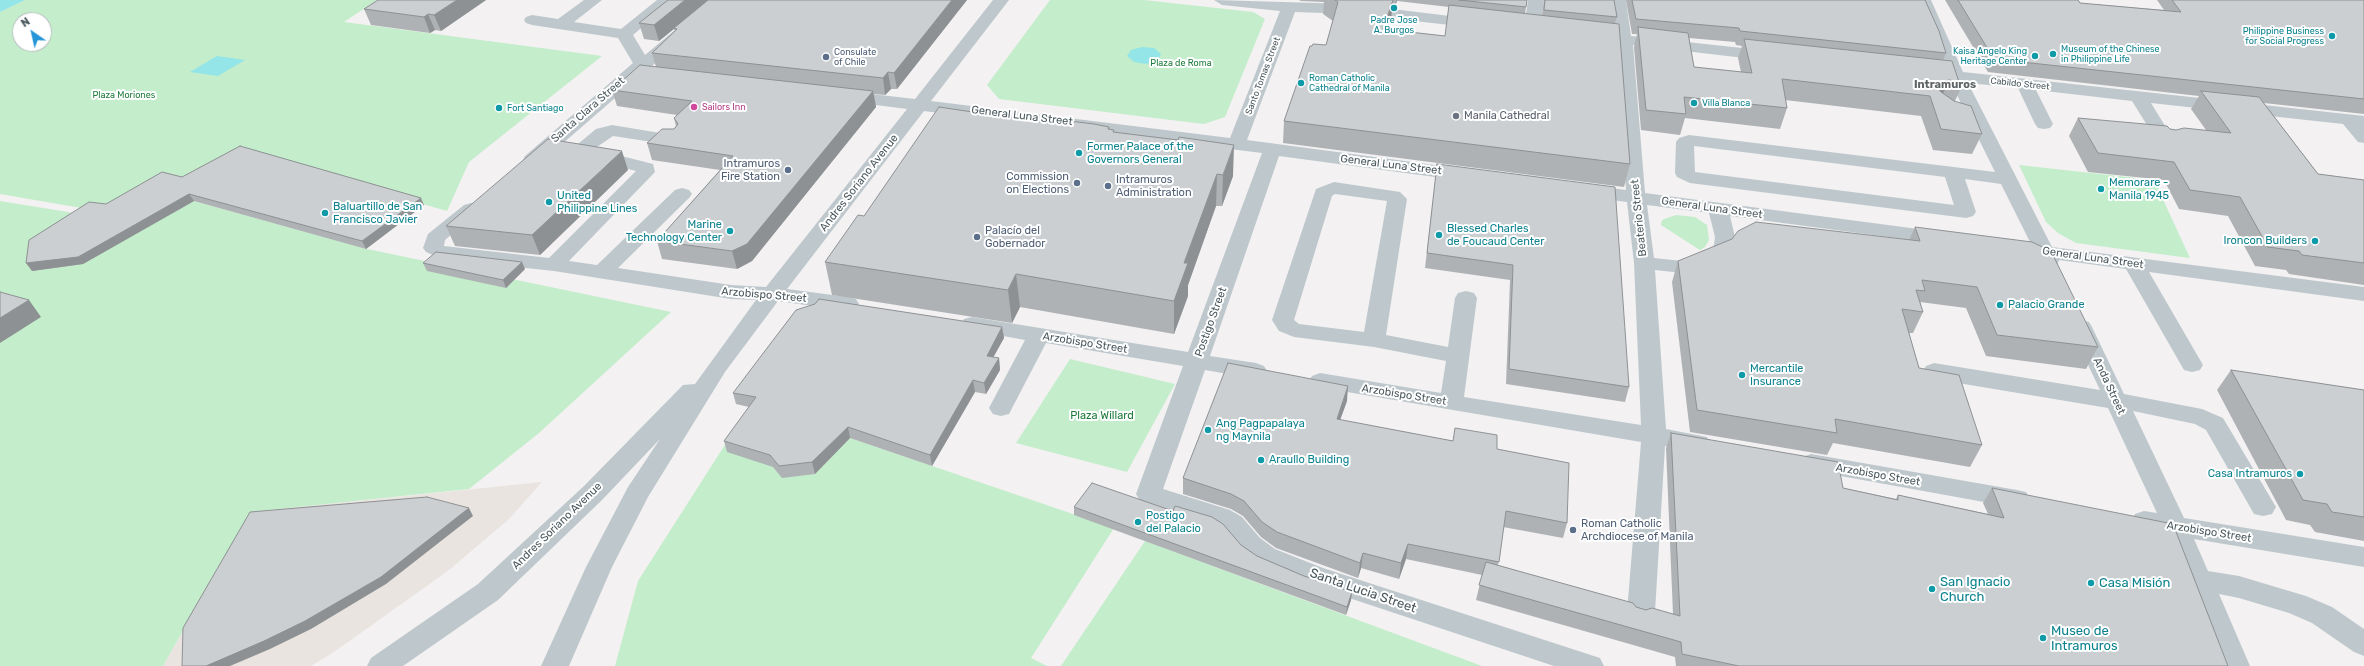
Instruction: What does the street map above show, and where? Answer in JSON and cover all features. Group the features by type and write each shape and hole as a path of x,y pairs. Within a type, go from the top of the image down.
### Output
{"street":[{"path":"561,24 594,0"},
{"path":"532,20 624,34 666,0"},
{"name":"Santa Clara Street","path":"520,170 642,71 654,56 720,0"},
{"name":"Andres Soriano Avenue","path":"555,666 599,567 637,494 717,367 1001,0"},
{"path":"1222,0 1289,7 1323,4 1351,9 1494,25"},
{"path":"1531,29 1536,0"},
{"name":"Beaterio Street","path":"1618,0 1624,40 1619,62 1644,263 1654,436 1641,612"},
{"path":"1923,0 1957,77 2059,280"},
{"name":"Santo Tomas Street","path":"1237,144 1289,7"},
{"path":"624,34 642,71"},
{"path":"1579,35 1783,57"},
{"name":"Cabildo Street","path":"1909,72 2356,120"},
{"path":"2025,84 2044,124"},
{"path":"1946,93 1965,93"},
{"name":"General Luna Street","path":"827,94 920,104 1237,144 1272,150 1487,178"},
{"path":"2138,96 2166,142"},
{"path":"1958,117 1979,121"},
{"path":"2356,120 2364,138"},
{"path":"554,265 646,172 646,168 584,152 584,148 602,133 612,130 672,140"},
{"path":"1953,172 1966,212 1690,177 1684,173 1685,142 1689,140 1953,172 2008,179"},
{"name":"Postigo Street","path":"1149,494 1272,150"},
{"path":"1374,340 1397,199 1393,196 1334,188 1327,190 1323,193 1283,320 1287,326 1294,330 1374,340 1459,356"},
{"name":"General Luna Street","path":"1572,189 1963,241"},
{"path":"602,272 682,194"},
{"name":"Arzobispo Street","path":"484,199 435,238 433,248 442,253 554,265 731,292 772,294 866,307"},
{"path":"1644,263 1682,267 1697,264 1717,254 1724,246 1725,237 1718,209"},
{"name":"General Luna Street","path":"2002,246 2364,294"},
{"path":"2134,264 2162,317 2192,364"},
{"path":"1451,403 1459,356 1466,298"},
{"name":"Anda Street","path":"2072,308 2176,527 2236,666"},
{"name":"Arzobispo Street","path":"953,321 1721,447"},
{"path":"1001,408 1039,336"},
{"name":"Andres Soriano Avenue","path":"381,666 488,592 593,493 691,390 717,367"},
{"path":"1934,370 2103,399 2115,399 2202,417 2215,424 2263,507"},
{"name":"Arzobispo Street","path":"1792,460 2043,503"},
{"name":"Santa Lucia Street","path":"1149,494 1221,517 1234,524 1251,545 1266,556 1314,576 1590,666"},
{"name":"Arzobispo Street","path":"2121,517 2364,557"},
{"path":"2200,580 2239,587 2296,604 2322,615 2364,644"}],"shaded area":[{"path":"542,482 509,519 449,570 334,652 311,666 163,666 250,512"}],"green space":[{"name":"Plaza Moriones","path":"25,0 377,0 344,22 602,56 469,162 447,211 244,153 186,184 93,210 0,194 0,12"},
{"name":"Plaza de Roma","path":"1050,0 1144,0 1253,12 1265,19 1225,117 1204,124 999,99 987,85"},
{"path":"2019,165 2154,180 2190,258 2076,243 2058,233 2046,222"},
{"path":"0,201 86,215 194,201 367,249 671,312 539,433 469,489 250,512 163,666 0,666"},
{"path":"1676,215 1695,217 1707,225 1709,240 1705,247 1700,250 1661,225 1662,220"},
{"name":"Plaza Willard","path":"1070,359 1175,384 1127,472 1016,443"},
{"path":"751,404 815,474 850,438 1114,528 1031,658 1047,666 615,666 638,581"},
{"path":"1145,541 1482,666 1061,666"}],"water":[{"path":"0,0 25,0 0,12"},
{"path":"1142,47 1154,48 1161,54 1158,60 1146,64 1134,62 1127,56 1131,50"},
{"path":"217,56 245,60 218,76 190,72"}],"building":[{"path":"378,0 457,0 434,15 428,14 424,17 364,9"},
{"path":"668,0 685,0 654,25 639,23"},
{"path":"708,0 952,0 894,73 888,72 883,78 652,53 677,29 674,28"},
{"name":"Manila Cathedral","path":"1335,0 1393,0 1383,29 1445,36 1449,5 1619,24 1630,164 1284,121 1310,46 1313,44 1326,45 1338,2"},
{"path":"1459,0 1527,0 1526,7"},
{"path":"1545,0 1614,0 1617,17 1544,10"},
{"path":"1632,0 1925,0 1939,31 1946,53 1740,31 1739,28 1636,19"},
{"path":"1958,0 2078,0 2080,3 2181,12 2172,0 2364,0 2364,99 1994,59"},
{"path":"1638,27 1688,33 1694,67 1752,73 1744,39 1952,61 1961,88 1955,81 1949,80 1941,82 1938,88 1941,92 1954,101 1971,106 1982,134 1941,129 1930,96 1782,79 1787,108 1684,97 1686,114 1646,110"},
{"path":"640,65 873,91 747,244 732,251 657,241 733,156 647,143 662,129 674,129 678,124 674,118 692,101 612,90"},
{"path":"2201,91 2259,97 2318,174 2364,180 2364,263 2302,255 2299,251 2268,247 2240,197 2190,190 2174,162 2098,153 2078,118 2167,126 2170,129 2176,130 2184,128 2231,133"},
{"name":"Palacío del Gobernador","path":"939,107 1054,124 1061,120 1094,124 1109,127 1108,129 1114,130 1113,132 1178,140 1179,137 1234,145 1223,175 1217,174 1184,263 1188,263 1174,301 1016,274 1008,290 825,262 858,215 864,216"},
{"path":"548,139 622,151 532,235 446,226"},
{"name":"Baluartillo de San Francisco Javier","path":"240,146 421,198 362,241 189,194 78,257 26,263 29,240 89,202 106,204 162,172 182,177"},
{"path":"1437,164 1615,187 1629,387 1509,369 1513,265 1427,253"},
{"path":"1756,222 1920,241 1915,227 2032,242 2051,251 2098,347 1997,335 1977,287 1922,280 1925,291 1916,290 1923,312 1902,309 1919,368 1959,375 1982,445 1835,419 1837,433 1697,410 1678,261 1732,239 1738,231"},
{"path":"436,252 522,262 503,280 423,263"},
{"path":"0,292 29,300 0,318"},
{"path":"819,299 1002,327 987,356 999,358 984,383 973,380 930,455 848,427 812,462 779,466 770,455 724,441 756,397 733,393 796,310 815,304"},
{"path":"1228,363 1348,386 1337,419 1453,441 1455,428 1497,435 1497,449 1569,463 1567,523 1506,511 1499,562 1408,544 1401,563 1363,553 1360,563 1277,532 1262,522 1244,501 1231,494 1183,478"},
{"path":"2231,370 2364,390 2364,517 2332,512 2327,504 2303,500"},
{"path":"1671,433 1838,462 1843,488 1898,500 1898,495 2004,518 1992,488 2173,524 2228,666 1739,666 1682,654 1681,642 1479,585 1486,562 1633,603 1636,607 1646,610 1652,608 1680,616"},
{"path":"1092,483 1173,511 1175,506 1212,517 1223,524 1241,545 1257,556 1304,576 1352,592 1347,607 1074,507"},
{"path":"427,497 469,508 381,577 305,621 264,641 206,666 182,666 183,628 250,512"}],"place":[{"name":"Padre Jose A. Burgos","path":"1394,8"},
{"name":"Philippine Business for Social Progress","path":"2332,36"},
{"name":"Museum of the Chinese in Philippine Life","path":"2053,54"},
{"name":"Kaisa Angelo King Heritage Center","path":"2035,56"},
{"name":"Consulate of Chile","path":"826,57"},
{"name":"Roman Catholic Cathedral of Manila","path":"1301,83"},
{"name":"Villa Blanca","path":"1694,103"},
{"name":"Sailors Inn","path":"694,107"},
{"name":"Fort Santiago","path":"499,108"},
{"name":"Manila Cathedral","path":"1456,116"},
{"name":"Former Palace of the Governors General","path":"1079,153"},
{"name":"Intramuros Fire Station","path":"788,170"},
{"name":"Commission on Elections","path":"1077,183"},
{"name":"Intramuros Administration","path":"1108,186"},
{"name":"Memorare - Manila 1945","path":"2101,189"},
{"name":"United Philippine Lines","path":"549,202"},
{"name":"Baluartillo de San Francisco Javier","path":"325,213"},
{"name":"Marine Technology Center","path":"730,231"},
{"name":"Blessed Charles de Foucaud Center","path":"1439,235"},
{"name":"Palacío del Gobernador","path":"977,237"},
{"name":"Ironcon Builders","path":"2315,241"},
{"name":"Palacio Grande","path":"2000,305"},
{"name":"Mercantile Insurance","path":"1742,375"},
{"name":"Ang Pagpapalaya ng Maynila","path":"1208,430"},
{"name":"Araullo Building","path":"1261,460"},
{"name":"Casa Intramuros","path":"2300,474"},
{"name":"Postigo del Palacio","path":"1138,522"},
{"name":"Roman Catholic Archdiocese of Manila","path":"1573,530"},
{"name":"Casa Misión","path":"2091,583"},
{"name":"San Ignacio Church","path":"1932,589"},
{"name":"Museo de Intramuros","path":"2043,638"}],"district":[{"name":"Intramuros","path":"1945,85"}]}
